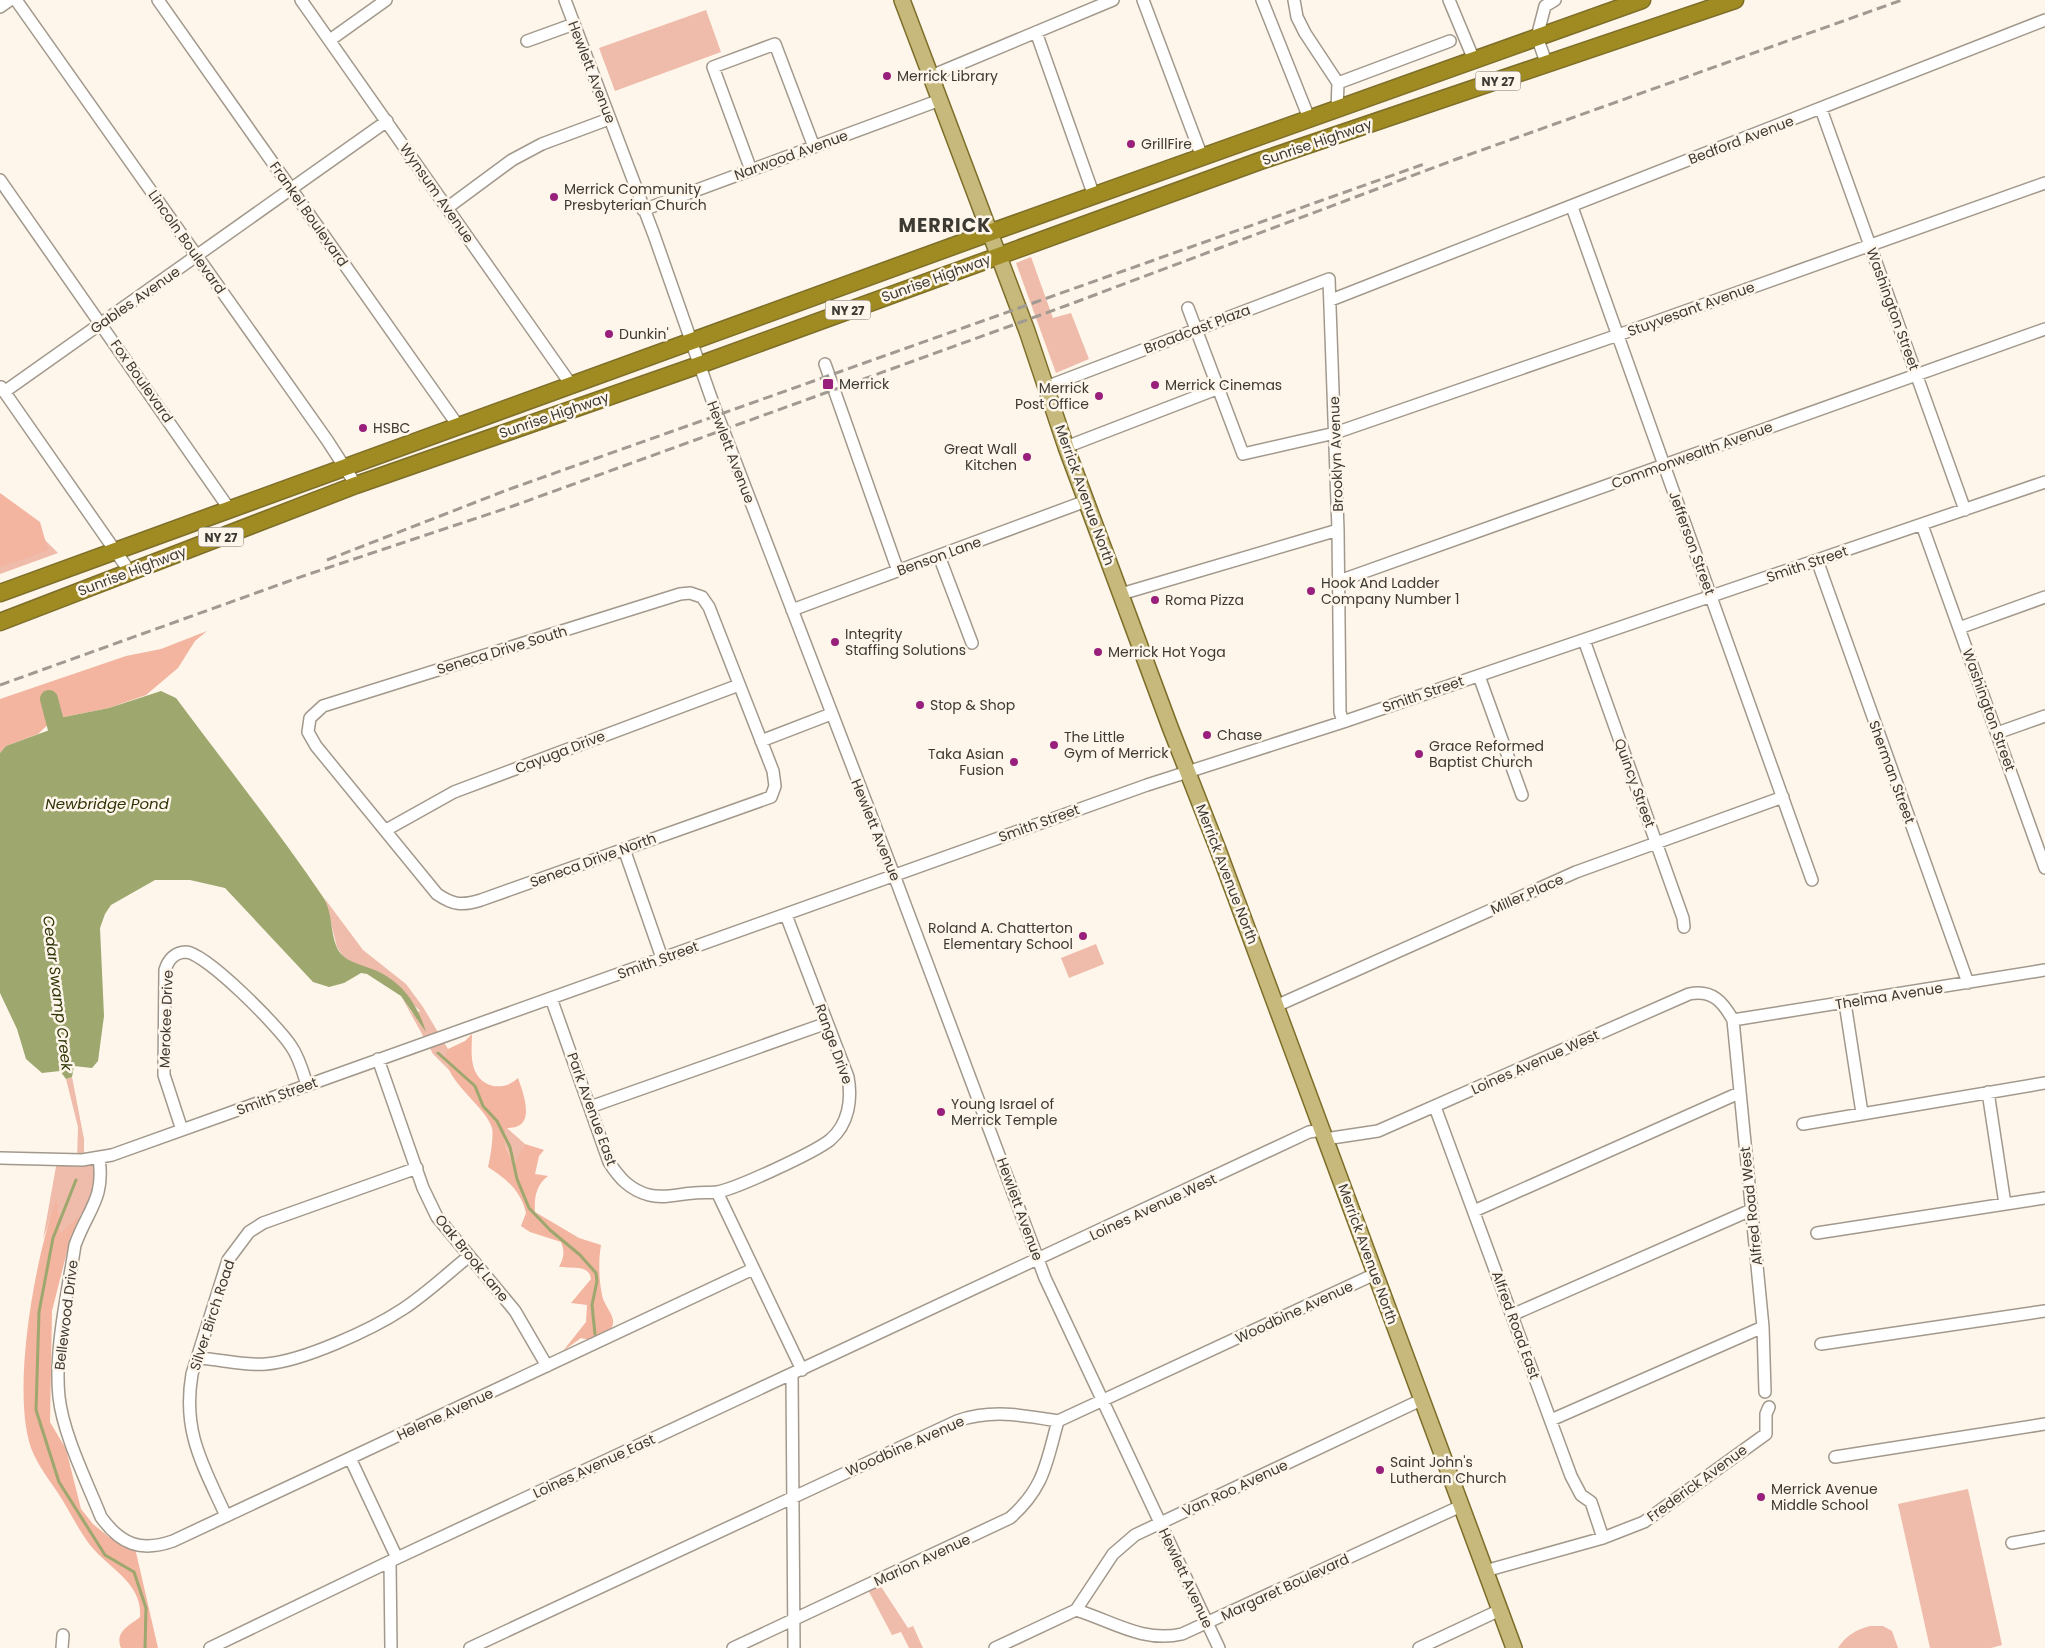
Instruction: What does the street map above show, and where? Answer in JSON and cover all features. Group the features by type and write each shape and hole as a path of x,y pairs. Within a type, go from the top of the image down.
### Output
{"highway":[{"name":"Sunrise Highway","path":"0,593 1202,156 1642,0"},
{"name":"Sunrise Highway","path":"0,622 356,484 699,365 1260,161 1735,0"}],"main road":[{"name":"Merrick Avenue North","path":"902,0 998,255 1086,501 1324,1134 1514,1648"}],"street":[{"path":"0,7 10,0"},
{"name":"Lincoln Boulevard","path":"16,0 356,484"},
{"name":"Frankel Boulevard","path":"158,0 459,427"},
{"name":"Wynsum Avenue","path":"301,0 572,386"},
{"path":"330,40 386,0"},
{"name":"Hewlett Avenue","path":"565,0 644,210 699,365 894,875 1038,1260 1219,1648"},
{"path":"931,76 1113,0"},
{"path":"1143,0 1202,156"},
{"path":"1262,0 1309,118"},
{"path":"1294,0 1298,17 1309,40 1338,83 1337,109"},
{"path":"1449,0 1474,60"},
{"path":"1547,65 1537,37 1545,6 1555,0"},
{"name":"Bedford Avenue","path":"1331,300 2045,20"},
{"path":"527,41 574,24"},
{"path":"1036,32 1094,196"},
{"path":"1338,83 1450,41"},
{"path":"751,170 713,67 775,44 814,147"},
{"name":"Narwood Avenue","path":"644,210 940,100"},
{"name":"Washington Street","path":"1822,109 1965,510"},
{"path":"446,208 512,160 542,144 610,119"},
{"name":"Gables Avenue","path":"2,389 101,324 387,122"},
{"name":"Fox Boulevard","path":"0,180 230,510"},
{"name":"Stuyvesant Avenue","path":"1218,388 1243,454 1335,433 1618,335 2045,182"},
{"name":"Jefferson Street","path":"1572,207 1812,880"},
{"name":"Broadcast Plaza","path":"1046,387 1329,280 1331,300"},
{"name":"Brooklyn Avenue","path":"1331,300 1338,530 1340,712 1343,722"},
{"path":"1066,447 1218,388 1188,308"},
{"name":"Commonwealth Avenue","path":"1339,581 2045,329"},
{"path":"825,364 898,570"},
{"path":"2,389 130,572"},
{"name":"Smith Street","path":"0,1158 99,1158 1188,772 1479,676 2045,482"},
{"name":"Benson Lane","path":"792,610 1086,501"},
{"name":"Washington Street","path":"1922,525 2045,868"},
{"path":"1121,594 1338,530"},
{"path":"939,556 972,643"},
{"name":"Sherman Street","path":"1817,560 1968,983"},
{"name":"Seneca Drive North","path":"386,830 437,894 449,902 465,905 771,796 775,786 773,771 709,607 702,597 690,593"},
{"name":"Seneca Drive South","path":"386,830 316,746 308,732 310,718 315,711 351,697 680,594 690,593"},
{"path":"1960,628 2045,597"},
{"name":"Quincy Street","path":"1584,640 1657,842 1684,926"},
{"path":"1479,676 1522,795"},
{"name":"Cayuga Drive","path":"386,830 454,792 739,685"},
{"path":"761,742 831,714"},
{"path":"1997,733 2045,716"},
{"name":"Miller Place","path":"1276,1006 1576,872 1783,797"},
{"path":"624,849 662,958"},
{"name":"Range Drive","path":"717,1192 815,1149 831,1139 842,1124 849,1109 851,1093 848,1077 786,915"},
{"name":"Merokee Drive","path":"182,1130 164,1075 165,970 172,958 178,953 194,954 208,962 273,1024 292,1047 307,1085"},
{"name":"Thelma Avenue","path":"1733,1020 2045,970"},
{"name":"Loines Avenue West","path":"1038,1260 1309,1132 1324,1134 1378,1131 1690,994 1707,993 1720,1000 1733,1020"},
{"name":"Park Avenue East","path":"551,998 609,1162 627,1184 651,1196 717,1192"},
{"path":"1845,1003 1862,1113"},
{"name":"Alfred Road West","path":"1733,1020 1763,1326 1765,1392"},
{"path":"590,1107 827,1022"},
{"name":"Oak Brook Lane","path":"378,1059 417,1168 437,1217 468,1257 515,1311 547,1366"},
{"path":"1804,1124 2045,1083"},
{"path":"1988,1092 2005,1204"},
{"path":"1474,1212 1739,1093"},
{"name":"Alfred Road East","path":"1435,1107 1571,1476 1581,1495 1591,1502 1603,1538"},
{"name":"Bellewood Drive","path":"99,1158 101,1176 99,1196 82,1226 75,1244 59,1361 59,1399 69,1434 101,1517 110,1529 124,1541 134,1545"},
{"name":"Silver Birch Road","path":"226,1516 198,1454 191,1431 189,1392 228,1260 249,1232 263,1223 417,1168"},
{"path":"717,1192 753,1269 797,1372 794,1497 794,1648"},
{"path":"1817,1232 2045,1198"},
{"path":"1512,1316 1751,1210"},
{"path":"198,1358 235,1364 263,1364 306,1356 402,1310 468,1257"},
{"name":"Loines Avenue East","path":"210,1648 394,1560 1038,1260"},
{"name":"Helene Avenue","path":"134,1545 158,1547 753,1269"},
{"name":"Woodbine Avenue","path":"470,1648 957,1420 972,1415 1001,1412 1058,1421 1375,1274"},
{"path":"1821,1344 2045,1311"},
{"path":"1551,1420 1763,1326"},
{"name":"Van Roo Avenue","path":"1076,1610 1113,1554 1135,1535 1421,1400"},
{"name":"Frederick Avenue","path":"1485,1571 1603,1538 1644,1522 1766,1434 1766,1414 1769,1407"},
{"name":"Marion Avenue","path":"733,1648 1010,1518 1027,1502 1039,1484 1058,1421"},
{"path":"1835,1457 2045,1424"},
{"path":"350,1458 394,1560 391,1648"},
{"name":"Margaret Boulevard","path":"1076,1610 1137,1634 1155,1637 1182,1634 1461,1506"},
{"path":"2012,1543 2045,1537"},
{"path":"994,1648 1076,1610"},
{"path":"1419,1648 1500,1610"},
{"path":"62,1648 63,1635"}],"shaded area":[{"path":"706,10 721,52 615,91 599,48"},
{"path":"1031,257 1053,318 1071,313 1089,359 1056,373 1016,263"},
{"path":"0,493 40,522 48,550 0,567"},
{"path":"0,495 58,553 0,574"},
{"path":"207,631 195,641 178,668 146,695 109,708 54,719 38,734 6,746 0,753 0,699 126,656 161,649"},
{"path":"325,899 363,950 406,984 423,1007 448,1049 447,1064 450,1071 433,1054 401,996 413,1014 420,1011 381,973 351,962 342,955 337,947"},
{"path":"1096,944 1104,964 1069,978 1061,958"},
{"path":"472,1034 472,1062 475,1071 483,1082 489,1085 501,1086 507,1085 518,1078 523,1093 526,1110 525,1117 522,1123 516,1127 507,1128 505,1143 509,1155 515,1163 525,1144 544,1150 539,1156 535,1174 548,1176 541,1183 537,1192 535,1212 579,1238 601,1245 599,1266 601,1287 603,1299 613,1320 613,1325 602,1336 591,1339 581,1338 563,1351 586,1322 587,1305 571,1303 591,1279 590,1274 579,1268 559,1267 563,1255 561,1242 530,1232 521,1226 526,1213 524,1205 512,1186 488,1167 491,1153 492,1128 488,1119 455,1080 449,1070 446,1059 448,1049 465,1041"},
{"path":"72,1077 84,1139 84,1160 97,1159 97,1181 90,1201 84,1210 61,1234 57,1199 43,1239 57,1161 77,1160 78,1127 66,1079"},
{"path":"507,1128 525,1144 516,1163 506,1147"},
{"path":"57,1197 61,1233 81,1215 71,1236 52,1311 50,1422 66,1449 81,1509 93,1524 109,1537 135,1548 158,1648 121,1648 119,1642 124,1629 140,1617 136,1595 123,1577 97,1553 86,1539 36,1460 27,1430 24,1399 24,1364 28,1326 41,1253"},
{"path":"1968,1489 2002,1645 1991,1648 1930,1648 1898,1504"},
{"path":"878,1582 908,1628 913,1626 923,1648 909,1648 901,1632 892,1635 867,1588"},
{"path":"1870,1626 1883,1626 1892,1631 1898,1648 1838,1648 1852,1634"}],"water":[{"name":"Newbridge Pond","path":"161,691 176,698 323,897 329,911 337,948 341,954 351,961 382,974 399,986 413,1002 426,1032 401,996 367,974 361,973 344,983 329,987 313,982 225,888 190,880 155,880 111,905 105,914 100,928 104,1016 98,1061 92,1068 74,1066 72,1077 66,1079 60,1071 42,1073 26,1059 17,1029 0,993 0,753 6,746 55,728 54,719 109,708"}],"waterway":[{"name":"Cedar Swamp Creek","path":"49,699 59,737"},
{"path":"438,1053 475,1086 483,1106 497,1121 510,1147 517,1179 529,1208 550,1230 580,1255 596,1273 597,1281 592,1305 595,1334"},
{"name":"Cedar Swamp Creek","path":"76,1180 53,1238 39,1312 36,1410 59,1482 105,1555 134,1572 146,1608 145,1648"}],"railway":[{"path":"0,685 306,575 513,506 1068,305 1454,160 1902,0"},
{"path":"327,560 507,490 1427,163"}],"place":[{"name":"Merrick Library","path":"887,76"},
{"name":"GrillFire","path":"1131,144"},
{"name":"Merrick Community Presbyterian Church","path":"554,197"},
{"name":"Dunkin'","path":"609,334"},
{"name":"Merrick","path":"828,384"},
{"name":"Merrick Cinemas","path":"1155,385"},
{"name":"Merrick Post Office","path":"1099,396"},
{"name":"HSBC","path":"363,428"},
{"name":"Great Wall Kitchen","path":"1027,457"},
{"name":"Hook And Ladder Company Number 1","path":"1311,591"},
{"name":"Roma Pizza","path":"1155,600"},
{"name":"Integrity Staffing Solutions","path":"835,642"},
{"name":"Merrick Hot Yoga","path":"1098,652"},
{"name":"Stop & Shop","path":"920,705"},
{"name":"Chase","path":"1207,735"},
{"name":"The Little Gym of Merrick","path":"1054,745"},
{"name":"Grace Reformed Baptist Church","path":"1419,754"},
{"name":"Taka Asian Fusion","path":"1014,762"},
{"name":"Roland A. Chatterton Elementary School","path":"1083,936"},
{"name":"Young Israel of Merrick Temple","path":"941,1112"},
{"name":"Saint John's Lutheran Church","path":"1380,1470"},
{"name":"Merrick Avenue Middle School","path":"1761,1497"}],"district":[{"name":"MERRICK","path":"945,225"}]}
